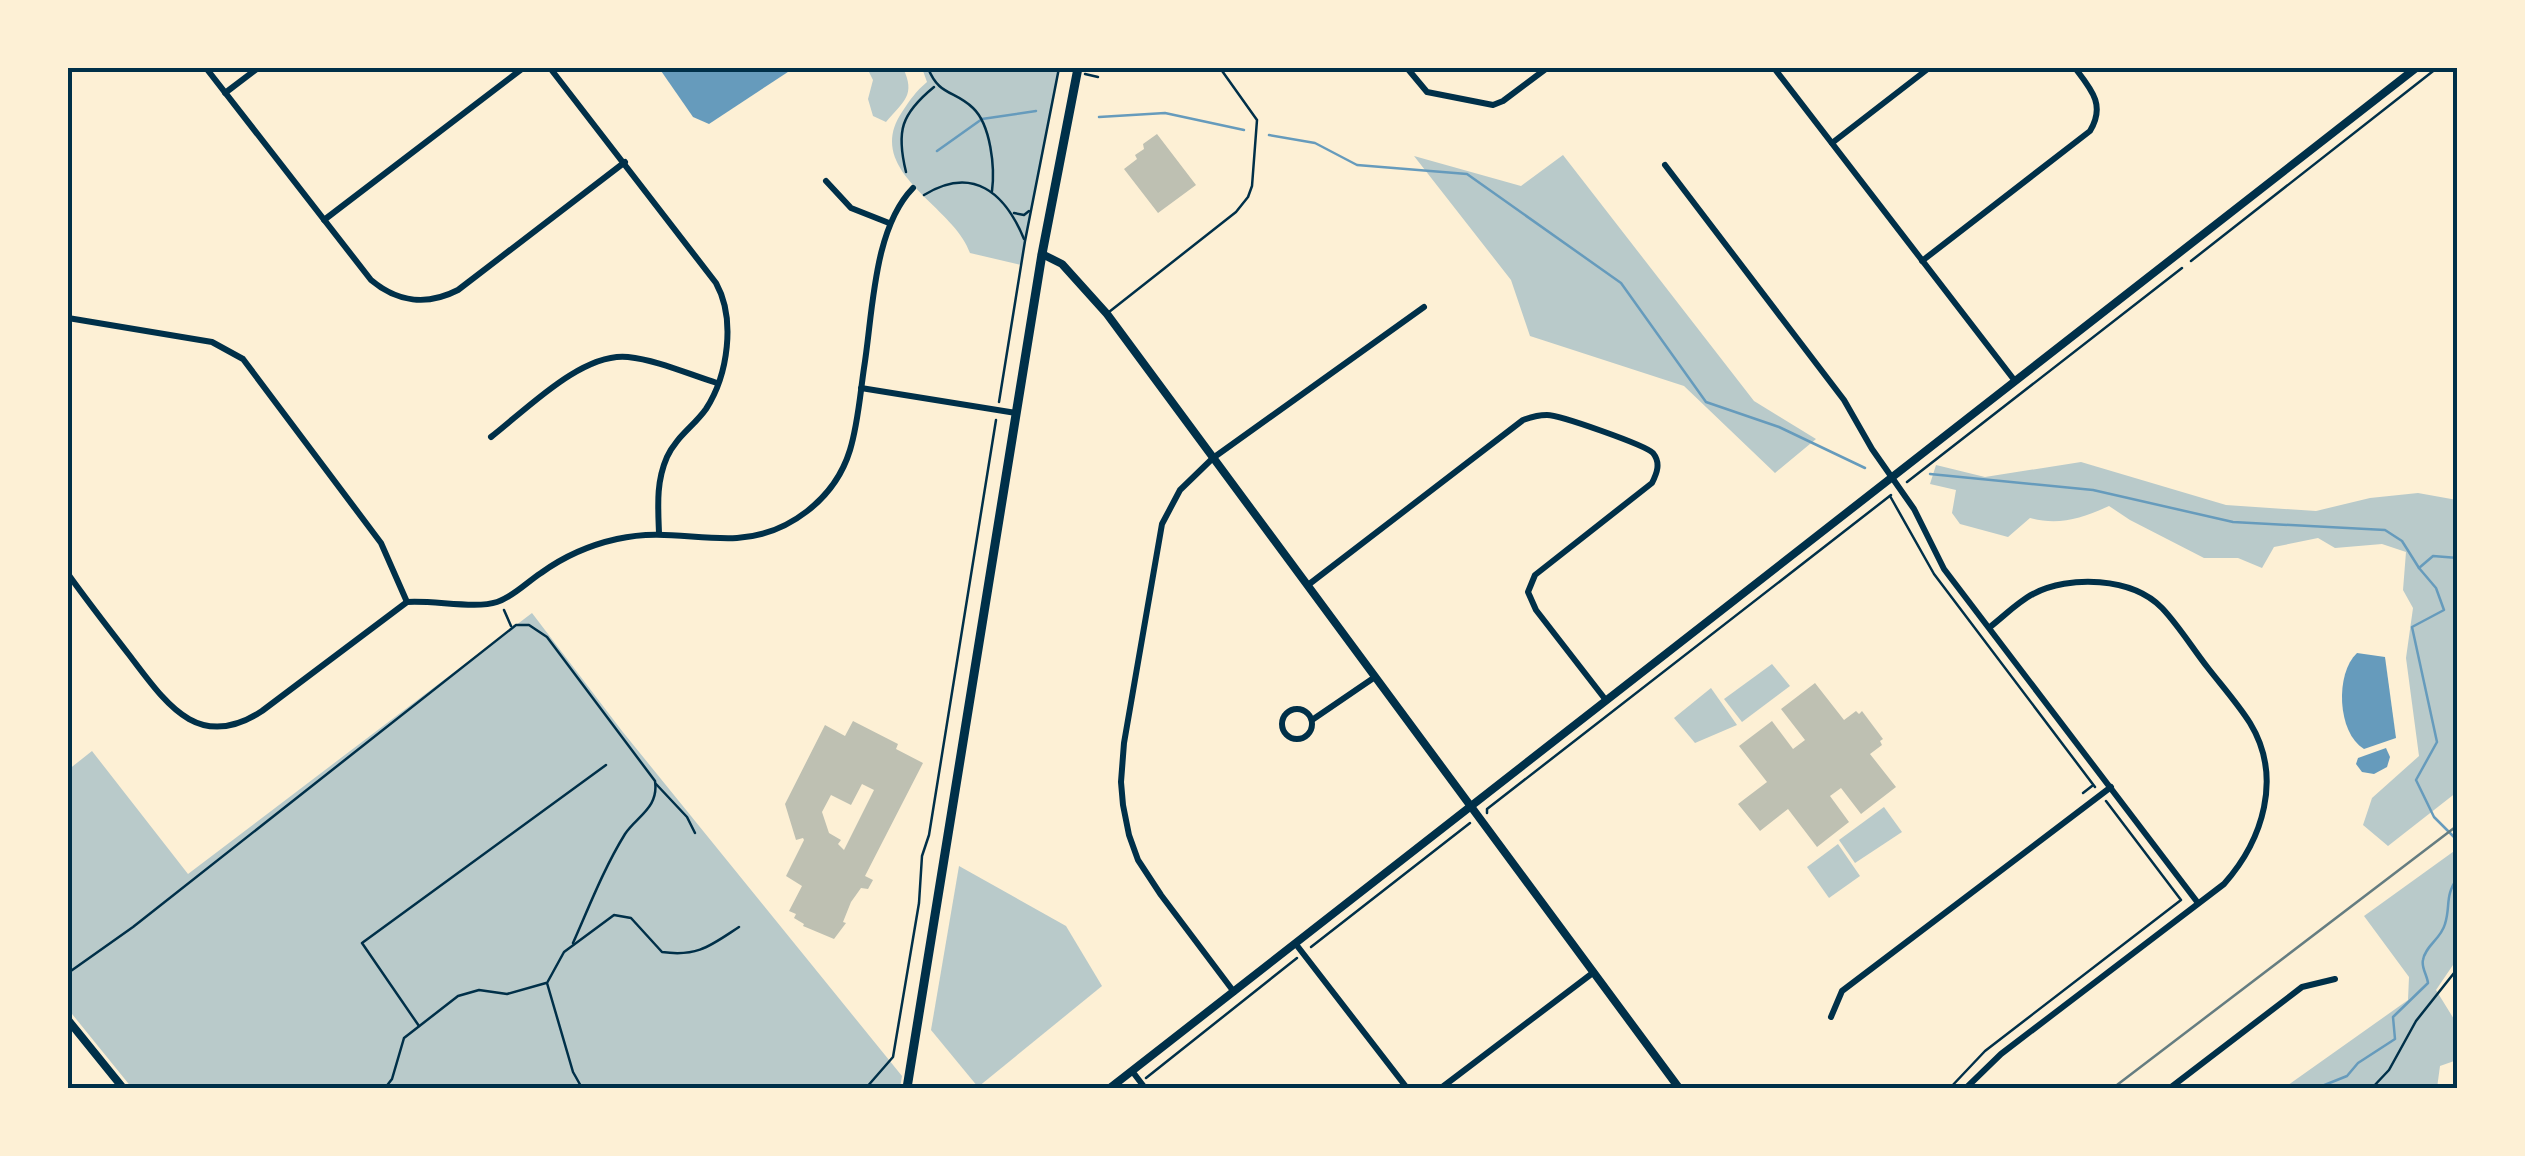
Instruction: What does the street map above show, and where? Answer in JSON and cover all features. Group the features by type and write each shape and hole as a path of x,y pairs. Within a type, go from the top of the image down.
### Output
{"main road":[{"path":"907,1088 1042,254 1078,68"}],"street":[{"path":"206,68 362,270 382,289 406,299 434,300 458,290 625,162"},
{"path":"225,93 258,68"},
{"path":"324,220 523,68"},
{"path":"550,68 716,283 725,301 727,333 717,383 705,410 680,436 666,460 658,488 659,533"},
{"path":"1407,68 1428,92 1493,105 1547,68"},
{"path":"1774,68 2015,381"},
{"path":"1832,142 1930,68"},
{"path":"1922,260 2090,131 2098,115 2096,97 2075,68"},
{"path":"1110,1088 2416,68"},
{"path":"1664,165 1844,400 1914,509 1944,570 2198,902"},
{"path":"826,181 851,208 889,223"},
{"path":"68,574 168,706 194,722 219,727 247,721 262,711 406,602 500,602 577,552 616,539 659,533 722,538 778,529 824,497 843,468 850,450 889,223 913,188"},
{"path":"1042,254 1062,264 1107,314 1679,1088"},
{"path":"1234,992 1161,896 1138,860 1128,835 1121,782 1130,700 1162,524 1180,490 1213,458 1424,307"},
{"path":"68,318 212,342 243,359 381,543 406,602"},
{"path":"492,437 582,367 608,357 639,359 717,383"},
{"path":"861,388 1016,413"},
{"path":"1308,585 1523,420 1558,417 1642,446 1656,456 1658,464 1652,483 1535,576 1528,592 1536,610 1605,700"},
{"path":"1966,1088 2001,1054 2224,884 2244,860 2264,812 2266,782 2261,749 2251,724 2160,606 2136,590 2072,582 2031,595 1990,627"},
{"path":"1312,720 1303,710 1293,709 1285,715 1283,729 1290,737 1304,737 1311,730 1312,720 1375,677"},
{"path":"1831,1017 1842,991 2111,787"},
{"path":"1294,943 1407,1088"},
{"path":"1441,1088 1594,972"},
{"path":"2170,1088 2302,987 2335,980"},
{"path":"68,1020 124,1088"},
{"path":"1132,1071 1145,1088"}],"lane":[{"path":"1107,314 1236,212 1248,197 1257,120 1220,68"}],"path":[{"path":"928,68 936,85 972,107 984,123 992,191"},
{"path":"866,1088 894,1057 919,903 922,856 929,835 1024,241 1058,68"},
{"path":"2191,261 2437,68"},
{"path":"906,172 900,150 903,123 915,104 936,85"},
{"path":"924,195 950,183 992,191 1012,212 1024,241"},
{"path":"1012,212 1024,215 1030,210"},
{"path":"1906,483 2182,268"},
{"path":"1485,814 1891,495 1934,574 2181,900 1985,1051 1950,1088"},
{"path":"504,610 511,627"},
{"path":"68,973 133,927 511,627 529,625 548,637 570,672 687,817 695,833"},
{"path":"419,1026 362,944 606,765"},
{"path":"574,944 624,837 642,820 654,799 655,781"},
{"path":"2083,793 2094,785"},
{"path":"582,1088 547,983 564,952 614,916 631,918 662,952 674,954 692,954 739,927"},
{"path":"2372,1088 2389,1070 2416,1021 2458,968"},
{"path":"385,1088 392,1079 404,1038 458,996 479,990 507,994 547,983"}],"shaded area":[{"path":"867,68 903,68 907,77 906,97 886,122 873,116 868,99 873,80"},
{"path":"922,68 1059,68 1021,265 970,253 961,236 902,170 894,153 893,133 902,112 927,82"},
{"path":"1563,155 1754,401 1816,439 1775,473 1684,386 1530,336 1511,280 1414,156 1521,186"},
{"path":"2081,462 2226,505 2316,511 2370,498 2418,493 2457,500 2457,792 2388,846 2363,825 2372,798 2419,756 2406,658 2413,608 2403,590 2406,552 2382,544 2335,548 2318,538 2274,547 2262,568 2238,558 2204,558 2109,506 2071,520 2030,518 2008,537 1960,524 1952,513 1956,490 1930,484 1936,465 1985,477"},
{"path":"532,613 622,731 902,1076 900,1088 132,1088 68,1009 68,770 92,751 188,874"},
{"path":"1772,664 1790,686 1742,722 1724,699"},
{"path":"1711,688 1737,725 1695,743 1674,718"},
{"path":"1884,807 1902,832 1855,863 1839,840"},
{"path":"1838,844 1860,876 1829,898 1807,867"},
{"path":"2457,849 2457,968 2453,965 2436,990 2457,1024 2457,1060 2440,1066 2437,1088 2284,1088 2408,1000 2409,977 2364,916"},
{"path":"959,866 1066,926 1102,986 978,1087 931,1030"}],"water":[{"path":"659,68 794,68 709,124 693,117"},
{"path":"2357,653 2385,657 2396,738 2364,749 2348,730 2342,702 2345,674"},
{"path":"2386,748 2390,757 2387,767 2374,774 2362,772 2356,764 2358,758"}],"building":[{"path":"1157,134 1196,185 1158,213 1124,169 1137,159 1135,155 1144,149 1143,144"},
{"path":"1815,683 1844,720 1862,711 1883,739 1882,745 1870,754 1896,787 1861,814 1841,788 1830,796 1849,822 1817,847 1788,809 1760,831 1738,804 1767,782 1739,746 1772,721 1793,749 1805,740 1781,709"},
{"path":"853,721 898,744 896,749 923,763 865,876 873,880 851,902 843,922 846,923 834,939 803,926 794,918 796,914 789,911 802,886 786,876 804,840 796,840 785,804 825,725 845,736","holes":["862,784 874,790 844,850 838,844 841,840 829,833 822,812 831,795 851,805"]}],"waterway":[{"path":"937,151 982,119 1036,111"},
{"path":"1099,117 1165,113 1244,130"},
{"path":"1269,135 1315,143 1357,165 1467,174 1621,283 1706,402 1779,427 1865,468"},
{"path":"1930,474 2093,490 2233,522 2385,530 2402,541 2419,568"},
{"path":"2458,558 2433,556 2419,568 2436,588 2444,610 2412,627 2437,742 2416,780 2434,817 2458,841"},
{"path":"2317,1088 2347,1076 2358,1063 2395,1039 2393,1017 2428,983 2424,955 2443,929 2451,890 2458,877"}],"railway":[{"path":"2113,1088 2458,825"}]}
